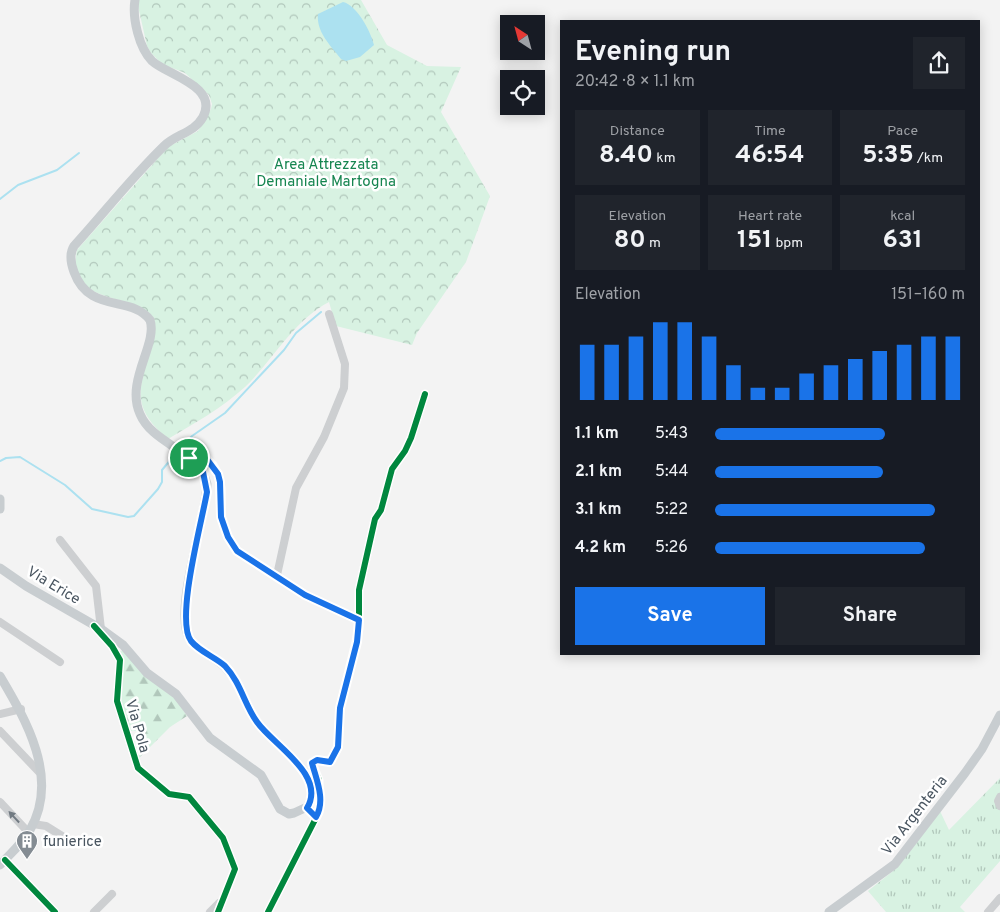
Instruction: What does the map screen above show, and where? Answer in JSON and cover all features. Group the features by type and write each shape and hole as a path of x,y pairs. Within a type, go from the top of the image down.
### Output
{"main road":[{"path":"134,0 134,12 145,52 157,65 181,76 200,94 206,102 205,111 196,126 163,147 74,246 71,252 71,263 78,281 92,296 136,310 150,320 151,332 137,380 137,404 146,424 203,472 207,484 184,612 187,635 196,646 231,673 242,689 257,722 287,752 304,773 312,791 312,797 307,808"},
{"path":"0,499 0,509"},
{"name":"Via Erice","path":"0,568 98,627 123,645 147,673 176,694 210,738 257,771 266,782 280,809 288,814 307,808"},
{"path":"0,676 21,709 34,741 40,773 40,794 31,828 2,862"},
{"name":"Via Argenteria","path":"829,912 895,864 982,749 1000,715"}],"street":[{"path":"277,576 296,488 324,437 344,388 345,364 328,314"},
{"path":"268,912 319,812 319,780 312,763 317,760 330,762 336,754 340,708 357,642 359,590 374,520 381,510 392,469 405,451 411,438 425,394"},
{"path":"185,455 200,454 213,465 220,482 221,517 232,545 244,557 305,595 359,620"},
{"path":"60,540 96,586 98,627"},
{"path":"0,622 60,662"},
{"name":"Via Pola","path":"98,627 120,660 117,701 138,768 169,794 189,797 212,823 228,846 235,870 218,912"},
{"path":"0,714 21,709"},
{"path":"0,731 40,773"},
{"path":"1000,797 998,801 1000,806"},
{"path":"0,802 31,828 46,826 62,836"},
{"path":"307,808 316,817"},
{"path":"2,862 55,912"},
{"path":"94,912 112,894"},
{"path":"210,912 224,898"},
{"path":"988,912 1000,898"}],"green space":[{"name":"Area Attrezzata Demaniale Martogna","path":"138,0 361,0 387,45 427,66 461,67 441,112 490,196 466,262 417,333 412,345 336,326 329,302 316,310 294,330 245,387 208,415 168,439 147,417 141,396 141,385 154,331 154,318 144,310 131,304 91,289 81,281 76,268 77,250 168,147 198,131 212,104 209,95 185,73 162,64 151,53 147,46"},
{"path":"124,650 174,696 187,716 170,727 137,760 130,741 139,741 136,731 128,731 118,696 118,652"},
{"path":"1000,778 1000,861 960,907 965,912 886,912 868,891 898,867 940,811 949,830"}],"water":[{"path":"343,2 358,13 367,26 374,45 360,57 346,61 341,59 325,38 318,21 318,14"}],"waterway":[{"path":"0,199 18,185 57,170 79,153"},
{"path":"180,449 192,436 225,413 284,350 296,333 321,312"},
{"path":"0,461 6,458 20,457 65,485 92,509 128,517 134,516 158,489 162,482 162,470 177,452"}],"cycle path":[{"path":"268,912 319,812 319,780 312,763 317,760 330,762 338,747 340,708 359,629 359,590 375,519 381,510 392,469 405,451 411,438 425,394"},
{"path":"189,458 194,454 200,454 213,465 218,474 221,488 221,517 228,537 237,551 305,595 359,620"},
{"path":"94,626 112,646 120,660 117,701 138,768 169,794 189,797 223,838 235,869 218,912"},
{"path":"5,860 55,912"}],"place":[{"name":"funierice","path":"27,860"}],"route":[{"path":"194,454 200,454 213,465 218,474 221,517 228,537 237,551 305,595 359,620 357,642 340,708 336,754 330,762 323,763 317,760 312,763 319,780 320,791 319,812 316,817 307,808 312,797 312,791 304,773 287,752 257,722 242,689 231,673 196,646 187,635 184,612 207,492 206,478 203,472 189,458 194,454"}]}
